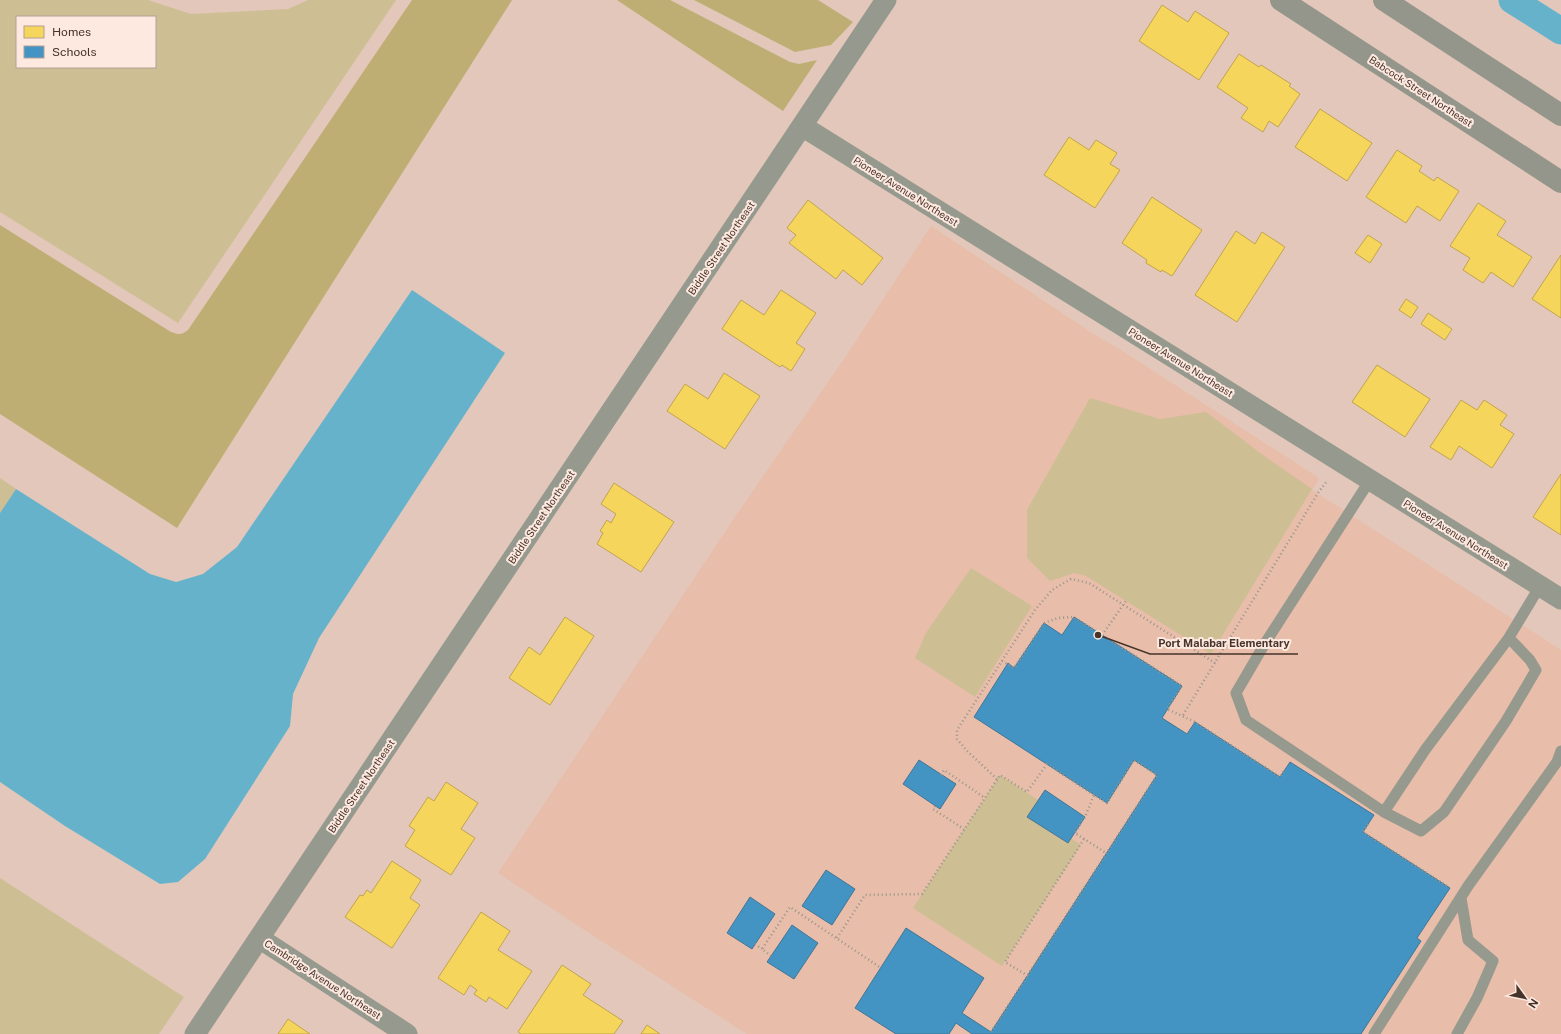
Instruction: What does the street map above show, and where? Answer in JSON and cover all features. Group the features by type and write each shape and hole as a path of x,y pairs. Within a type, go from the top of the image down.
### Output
{"main road":[{"name":"Babcock Street Northeast","path":"1281,0 1561,182"},
{"path":"1384,0 1561,114"}],"street":[{"name":"Biddle Street Northeast","path":"196,1034 886,0"},
{"name":"Pioneer Avenue Northeast","path":"802,126 1561,599"},
{"name":"Cambridge Avenue Northeast","path":"260,938 407,1034"}],"lane":[{"path":"1370,480 1264,645 1236,693 1246,720 1384,812 1421,831 1444,812 1506,721 1536,670 1530,660 1508,638"},
{"path":"1384,812 1425,750 1508,638 1540,586"},
{"path":"1374,1034 1462,896 1557,762 1561,751"},
{"path":"1457,1034 1478,998 1493,961 1468,940 1462,896"}],"path":[{"path":"1183,716 1318,493 1329,478"},
{"path":"997,779 966,751 957,739 957,730 1034,610 1052,590 1071,579 1089,583 1215,663"},
{"path":"1102,635 1126,601"},
{"path":"1002,661 1014,668 1044,623 1058,618 1074,617 1182,686 1167,709 1183,716 1280,777 1286,767"},
{"path":"1171,635 1174,631"},
{"path":"837,938 865,895 922,894 1000,775 1027,792 1047,764 1107,803 1134,760 1157,775 991,1032"},
{"path":"941,775 944,770 985,798"},
{"path":"1094,794 1085,817 1075,833 1106,853"},
{"path":"936,806 933,809 964,829"},
{"path":"1370,821 1363,832 1462,896"},
{"path":"1028,976 1005,962 1084,839"},
{"path":"762,949 790,907 881,968"},
{"path":"755,944 771,956"}],"shaded area":[{"path":"0,0 148,0 191,14 288,9 308,0 396,0 178,323 0,212"},
{"path":"412,0 512,0 177,528 0,414 0,225 171,332 178,334 184,333 188,330"},
{"path":"617,0 670,0 790,62 799,64 817,60 783,111"},
{"path":"694,0 818,0 853,22 831,45 795,52"},
{"path":"931,226 1092,333 1124,352 1319,478 1312,490 1561,650 1561,1034 747,1034 498,873 737,514 844,359"},
{"path":"1090,398 1160,419 1206,412 1267,458 1312,489 1211,654 1086,576 1074,573 1050,581 1027,558 1027,510"},
{"path":"0,478 16,489 0,513"},
{"path":"971,568 1032,606 975,697 915,658 926,633"},
{"path":"1000,775 1038,800 1027,817 1067,843 1071,838 1081,845 1002,966 913,908"},
{"path":"0,878 184,997 159,1034 0,1034"}],"water":[{"path":"412,290 505,353 319,638 293,694 290,726 205,859 178,882 160,884 65,826 0,782 0,513 16,489 150,574 176,582 203,574 237,547"}],"building: Homes":[{"path":"1162,5 1188,22 1195,11 1229,33 1199,80 1139,41"},
{"path":"1239,54 1259,67 1261,65 1291,84 1289,86 1300,94 1278,127 1269,121 1263,132 1241,118 1248,108 1217,87"},
{"path":"1320,109 1372,143 1347,181 1295,147"},
{"path":"1069,137 1089,150 1096,140 1117,153 1110,164 1120,170 1095,208 1044,175"},
{"path":"1397,150 1422,166 1419,171 1434,181 1437,177 1459,191 1440,221 1417,206 1406,223 1366,197"},
{"path":"1152,197 1202,230 1172,276 1162,270 1161,272 1146,263 1147,260 1122,243"},
{"path":"808,200 883,258 862,285 843,270 836,279 789,243 796,235 787,228"},
{"path":"1478,203 1506,221 1497,235 1532,257 1513,287 1491,272 1483,283 1463,270 1470,258 1450,246"},
{"path":"1236,231 1255,244 1262,232 1285,247 1237,322 1195,295"},
{"path":"1368,235 1382,244 1370,263 1355,253"},
{"path":"1561,255 1561,318 1532,299"},
{"path":"781,290 816,313 796,343 805,349 791,371 782,365 780,367 722,329 741,300 764,315"},
{"path":"1406,299 1418,307 1411,318 1399,310"},
{"path":"1428,313 1452,329 1445,340 1421,324"},
{"path":"1377,365 1430,399 1405,437 1352,402"},
{"path":"724,373 760,396 725,449 667,411 685,384 708,399"},
{"path":"1461,400 1477,410 1484,400 1507,415 1500,425 1514,434 1492,468 1459,446 1451,460 1430,447"},
{"path":"1561,474 1561,535 1533,517"},
{"path":"614,483 674,522 641,572 597,544 603,533 600,531 607,520 611,523 616,514 601,504"},
{"path":"565,617 594,636 550,705 509,678 529,647 540,655"},
{"path":"446,782 478,803 461,829 475,838 451,875 405,846 415,830 409,826 428,797 434,801"},
{"path":"392,861 421,880 410,898 420,905 392,948 345,917 360,895 363,896 367,890 371,893"},
{"path":"481,912 510,931 498,950 532,971 507,1009 489,997 486,1002 474,994 477,990 470,985 464,995 438,978"},
{"path":"562,965 591,984 583,995 623,1021 614,1034 521,1034 518,1032"},
{"path":"288,1019 310,1034 278,1034"},
{"path":"647,1025 660,1034 641,1034"}],"building: Schools":[{"path":"1074,617 1182,686 1162,718 1187,734 1195,722 1280,777 1290,762 1374,815 1363,832 1450,888 1417,938 1421,941 1361,1034 972,1034 956,1023 949,1034 896,1034 855,1008 906,928 984,978 962,1013 991,1032 1157,775 1134,760 1107,803 974,717 1008,663 1014,668 1044,623 1062,635"},
{"path":"919,760 956,784 940,809 903,784"},
{"path":"1045,790 1085,817 1068,843 1027,817"},
{"path":"826,870 855,889 832,925 802,906"},
{"path":"750,897 775,914 752,949 727,933"},
{"path":"792,925 818,943 794,979 767,962"}],"waterway":[{"path":"1512,0 1561,31"}],"place":[{"name":"Port Malabar Elementary","path":"1098,635"}]}
